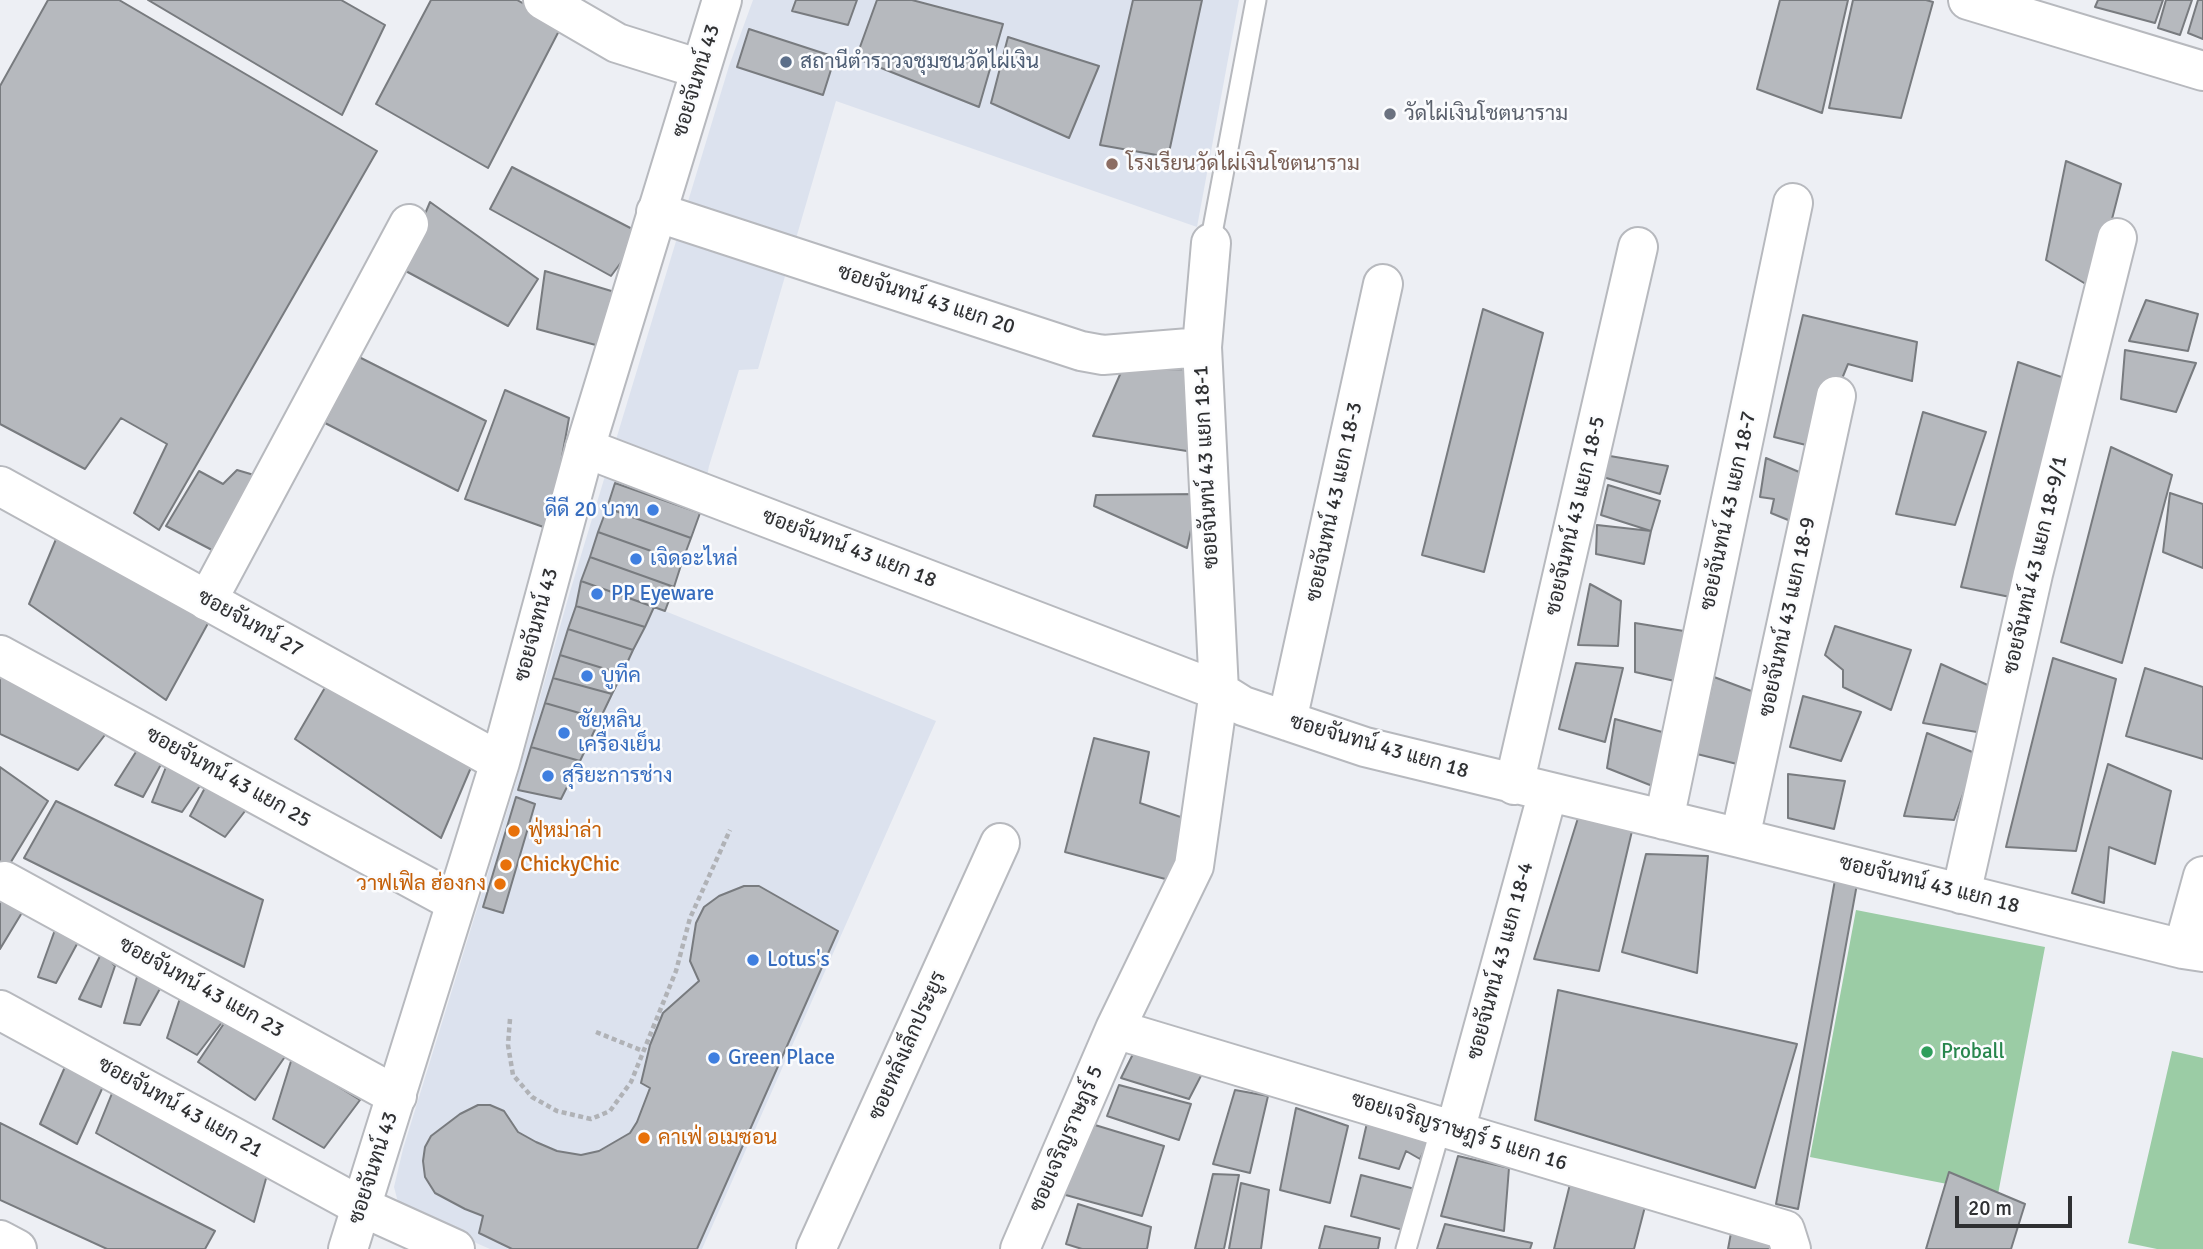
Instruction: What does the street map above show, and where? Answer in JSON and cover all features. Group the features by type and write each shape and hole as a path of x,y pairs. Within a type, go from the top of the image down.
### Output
{"street":[{"path":"543,0 617,43 700,69"},
{"name":"ซอยจันทน์ 43","path":"348,1249 500,762 585,448 722,0"},
{"path":"1968,0 2203,71"},
{"name":"ซอยจันทน์ 43 แยก 18-7","path":"1664,820 1793,202"},
{"name":"ซอยจันทน์ 43 แยก 20","path":"656,212 1081,351 1103,355 1202,347"},
{"path":"207,601 409,224"},
{"name":"ซอยจันทน์ 43 แยก 18-1","path":"1115,1029 1194,866 1219,691 1202,347 1212,235"},
{"name":"ซอยจันทน์ 43 แยก 18-9/1","path":"1961,894 2033,574 2117,238"},
{"name":"ซอยจันทน์ 43 แยก 18-5","path":"1531,788 1638,247"},
{"name":"ซอยจันทน์ 43 แยก 18-3","path":"1287,721 1383,284"},
{"name":"ซอยจันทน์ 43 แยก 18-9","path":"1740,838 1836,396"},
{"name":"ซอยจันทน์ 43 แยก 18","path":"585,448 1219,691 1243,706 1365,747 2193,951"},
{"name":"ซอยจันทน์ 27","path":"0,486 500,762"},
{"name":"ซอยจันทน์ 43 แยก 25","path":"0,655 455,902"},
{"name":"ซอยจันทน์ 43 แยก 18-4","path":"1448,1129 1531,788"},
{"name":"ซอยหลังเล็กประยูร","path":"816,1249 1000,843"},
{"path":"2193,951 2203,876"},
{"name":"ซอยจันทน์ 43 แยก 23","path":"4,881 397,1096"},
{"name":"ซอยจันทน์ 43 แยก 21","path":"0,1010 360,1206 455,1249"},
{"name":"ซอยเจริญราษฎร์ 5 แยก 16","path":"1115,1029 1785,1230 1791,1249"},
{"name":"ซอยเจริญราษฎร์ 5","path":"1020,1249 1115,1029"},
{"path":"0,1240 17,1249"}],"lane":[{"path":"1212,235 1256,0"},
{"path":"1406,1249 1448,1129"}],"path":[{"path":"510,1019 508,1045 513,1075 532,1097 557,1111 591,1119 610,1111 631,1082 676,971 690,918 730,830"},
{"path":"596,1032 643,1051"}],"shaded area":[{"path":"753,0 1239,0 1197,227 836,101 758,369 739,370 709,466 700,513 665,611 936,721 702,1249 490,1249 400,1210 394,1187 403,1149 514,789 569,595 729,66"}],"green space":[{"name":"Proball","path":"1856,910 2045,947 1998,1194 1810,1157"},
{"path":"2172,1051 2203,1058 2203,1249 2157,1249 2128,1243"}],"building":[{"path":"48,0 119,0 377,151 159,530 134,513 167,444 121,418 85,469 0,424 0,86"},
{"path":"148,0 341,0 385,25 342,115"},
{"path":"431,0 517,0 562,25 488,168 376,104"},
{"path":"796,0 857,0 848,25 792,11"},
{"path":"877,0 912,0 1003,24 979,107 856,58"},
{"path":"1133,0 1202,0 1168,157 1100,145"},
{"path":"1780,0 1848,0 1822,113 1757,89"},
{"path":"1853,0 1933,2 1901,118 1829,108"},
{"path":"2098,0 2163,0 2155,23 2095,7"},
{"path":"2166,0 2192,0 2180,35 2158,28"},
{"path":"2198,0 2203,0 2203,39 2188,33"},
{"name":"สถานีตำราวจชุมชนวัดไผ่เงิน","path":"749,29 835,57 823,95 737,67"},
{"path":"1008,37 1099,66 1069,138 991,103"},
{"path":"2066,161 2121,184 2094,289 2046,260"},
{"path":"512,167 642,234 611,276 490,209"},
{"path":"430,202 538,279 508,326 402,269"},
{"path":"545,271 618,293 603,347 537,329"},
{"path":"2146,300 2198,314 2188,351 2129,341"},
{"path":"1483,309 1543,333 1484,572 1422,555"},
{"path":"1803,315 1917,342 1912,381 1848,364 1814,447 1774,437"},
{"path":"2125,350 2196,363 2176,412 2121,399"},
{"path":"357,356 486,421 458,491 325,423"},
{"path":"2018,362 2070,380 2010,597 1961,587"},
{"path":"1192,369 1193,452 1093,436 1122,370"},
{"path":"505,390 569,418 549,529 465,499"},
{"path":"1923,412 1986,432 1955,525 1896,514"},
{"path":"2111,447 2172,475 2122,663 2061,642"},
{"path":"1610,456 1668,466 1660,494 1603,477"},
{"path":"1766,458 1811,477 1793,522 1771,513 1774,499 1760,497"},
{"path":"237,470 254,475 212,550 166,526 199,471 223,484"},
{"name":"ดีดี 20 บาท","path":"615,483 700,513 691,538 607,508"},
{"path":"1608,485 1660,501 1651,531 1601,515"},
{"path":"2170,493 2203,504 2203,568 2163,552"},
{"path":"1199,494 1187,548 1094,506 1096,495"},
{"path":"607,508 691,538 682,562 598,532"},
{"path":"1597,525 1651,531 1644,564 1596,554"},
{"path":"59,532 212,616 166,700 29,604"},
{"name":"เจิดอะไหล่","path":"598,532 682,562 674,587 590,557"},
{"path":"590,557 674,587 665,611 581,581"},
{"name":"PP Eyeware","path":"581,581 654,607 645,627 576,606"},
{"path":"1590,584 1621,601 1618,646 1578,645"},
{"path":"576,606 645,627 633,650 568,629"},
{"path":"1635,623 1690,632 1679,682 1635,672"},
{"path":"1835,626 1911,650 1891,710 1843,687 1843,670 1825,655"},
{"path":"568,629 633,650 622,674 560,655"},
{"name":"บูทีค","path":"560,655 622,674 612,694 553,678"},
{"path":"2053,658 2116,679 2076,851 2006,847"},
{"path":"1576,663 1623,668 1605,742 1559,729"},
{"path":"1941,664 1992,687 1983,733 1923,723"},
{"path":"0,667 111,727 78,770 0,734"},
{"path":"2145,668 2203,687 2203,759 2126,736"},
{"path":"1714,677 1762,695 1741,765 1697,754"},
{"path":"553,678 612,694 600,719 545,703"},
{"path":"330,679 475,758 441,838 295,739"},
{"path":"1803,696 1861,712 1841,761 1790,747"},
{"name":"ชัยหลิน เครื่องเย็น","path":"545,703 600,719 580,761 531,747"},
{"path":"1615,719 1673,735 1655,787 1607,768"},
{"path":"1927,733 1977,754 1954,820 1904,816"},
{"path":"1094,738 1149,752 1140,803 1195,822 1169,880 1065,852"},
{"path":"141,744 164,759 143,797 115,785"},
{"name":"สุริยะการช่าง","path":"531,747 580,761 561,799 518,790"},
{"path":"168,762 204,780 182,812 152,802"},
{"path":"2108,764 2171,791 2155,864 2109,847 2104,903 2072,893"},
{"path":"0,767 48,801 0,880"},
{"path":"1788,774 1845,781 1834,829 1788,818"},
{"path":"207,784 252,802 225,837 190,816"},
{"path":"516,797 535,804 503,913 483,907"},
{"path":"56,801 263,900 244,967 24,858"},
{"path":"1578,818 1632,831 1599,971 1534,959"},
{"path":"1646,854 1708,856 1697,973 1622,952"},
{"path":"1835,880 1857,884 1798,1209 1776,1204"},
{"name":"Green Place","path":"744,886 759,886 838,931 697,1249 512,1249 479,1233 483,1216 435,1193 425,1177 425,1147 431,1136 460,1114 478,1105 490,1105 504,1111 518,1132 557,1151 581,1155 599,1151 630,1133 650,1088 641,1083 650,1045 663,1013 699,981 690,961 696,923 704,907 719,896"},
{"path":"0,897 26,906 0,949"},
{"path":"56,927 84,931 56,983 38,977"},
{"path":"102,952 115,966 101,1007 79,999"},
{"path":"140,966 162,985 140,1025 124,1023"},
{"path":"1558,990 1797,1044 1755,1188 1535,1120"},
{"path":"182,992 226,1017 197,1055 167,1038"},
{"path":"229,1016 291,1048 255,1100 198,1062"},
{"path":"1135,1050 1205,1068 1189,1099 1121,1078"},
{"path":"292,1058 360,1100 324,1148 273,1119"},
{"path":"68,1060 106,1080 77,1144 40,1124"},
{"path":"1119,1085 1191,1104 1179,1140 1107,1116"},
{"path":"115,1086 267,1175 254,1222 96,1133"},
{"path":"1235,1090 1268,1096 1250,1173 1213,1164"},
{"path":"1296,1108 1348,1126 1330,1203 1280,1190"},
{"path":"1369,1114 1430,1138 1420,1159 1406,1151 1399,1169 1359,1158"},
{"path":"0,1123 215,1231 205,1249 107,1249 0,1200"},
{"path":"1095,1125 1164,1146 1142,1216 1062,1194"},
{"path":"1458,1156 1509,1168 1504,1231 1441,1216"},
{"path":"1949,1172 2025,1204 2011,1249 1926,1249"},
{"path":"1213,1174 1239,1175 1224,1249 1195,1249"},
{"path":"1361,1175 1415,1189 1403,1230 1351,1216"},
{"path":"1572,1176 1648,1195 1634,1249 1554,1249"},
{"path":"1241,1183 1269,1190 1261,1249 1229,1249"},
{"path":"1078,1204 1151,1227 1147,1249 1082,1249 1066,1244"},
{"path":"1445,1224 1532,1243 1530,1249 1437,1249"},
{"path":"1325,1226 1380,1238 1378,1249 1319,1249"},
{"path":"1731,1233 1787,1249 1728,1249"}],"place":[{"name":"สถานีตำราวจชุมชนวัดไผ่เงิน","path":"786,62"},
{"name":"วัดไผ่เงินโชตนาราม","path":"1390,114"},
{"name":"โรงเรียนวัดไผ่เงินโชตนาราม","path":"1112,164"},
{"name":"ดีดี 20 บาท","path":"653,510"},
{"name":"เจิดอะไหล่","path":"636,559"},
{"name":"PP Eyeware","path":"597,594"},
{"name":"บูทีค","path":"587,676"},
{"name":"ชัยหลิน เครื่องเย็น","path":"564,733"},
{"name":"สุริยะการช่าง","path":"548,776"},
{"name":"ฟู่หม่าล่า","path":"514,831"},
{"name":"ChickyChic","path":"506,865"},
{"name":"วาฟเฟิล ฮ่องกง","path":"500,884"},
{"name":"Lotus's","path":"753,960"},
{"name":"Proball","path":"1927,1052"},
{"name":"Green Place","path":"714,1058"},
{"name":"คาเฟ่ อเมซอน","path":"644,1138"}]}
